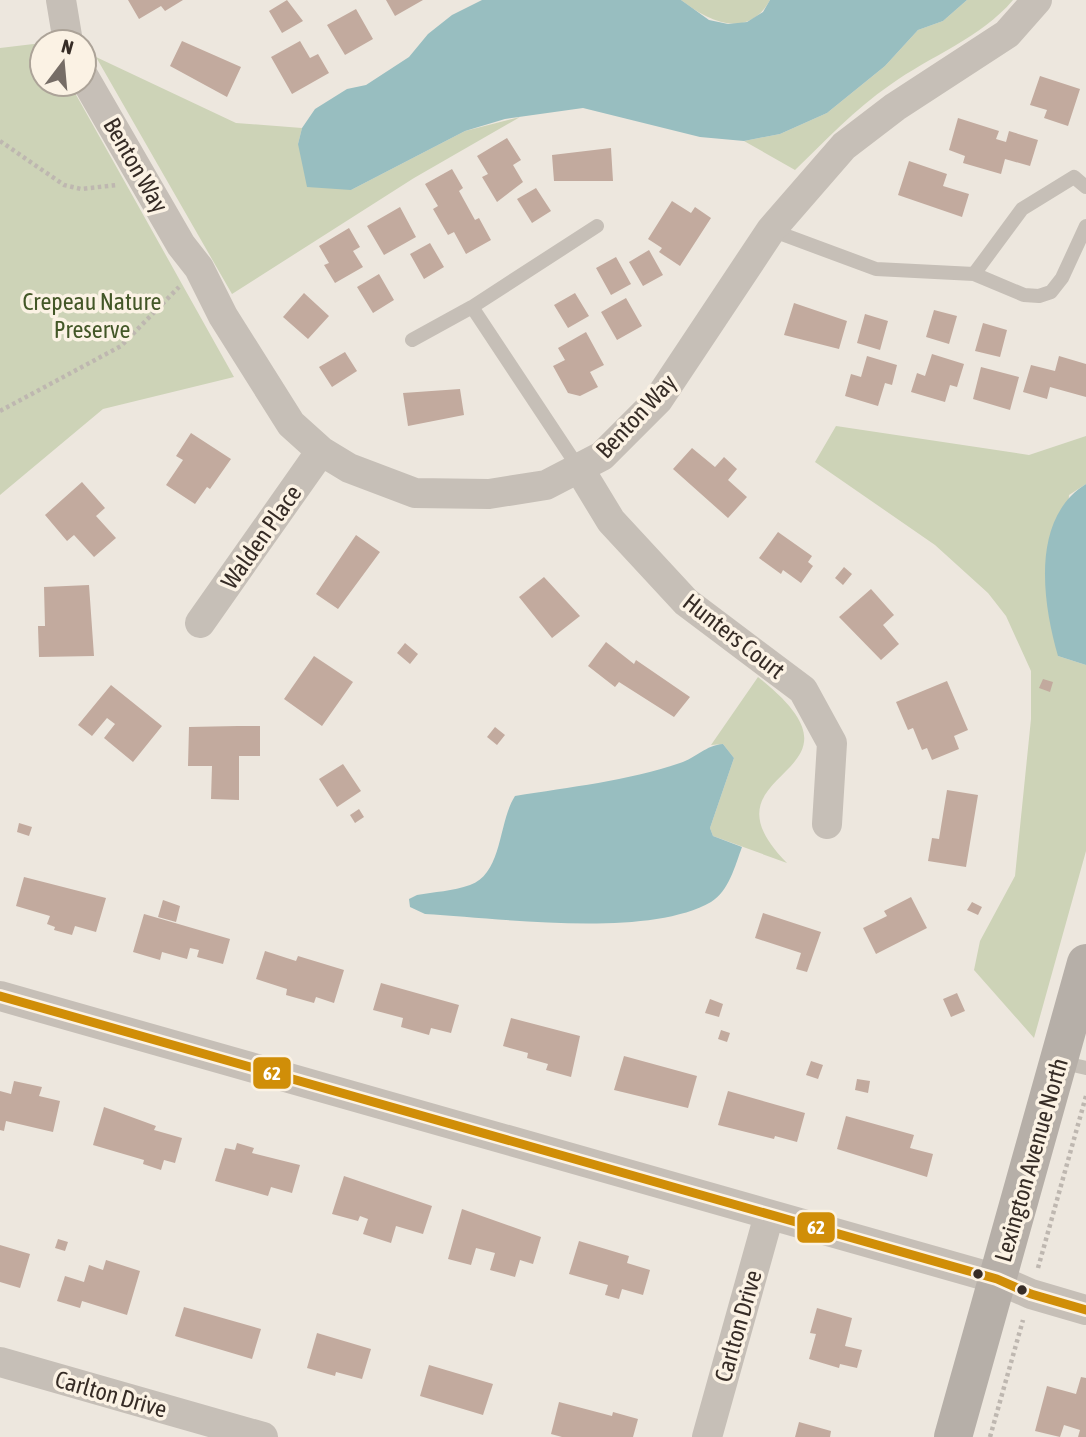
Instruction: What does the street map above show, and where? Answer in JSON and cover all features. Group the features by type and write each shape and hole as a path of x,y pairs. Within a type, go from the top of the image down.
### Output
{"main road":[{"name":"Lexington Avenue North","path":"953,1437 997,1279 1072,1065 1086,963"}],"street":[{"path":"61,0 66,28"},
{"name":"Benton Way","path":"97,98 181,245 199,268 223,316 291,424 321,451 349,468 415,493 489,494 546,485 580,470 602,456 658,400 771,230 844,146 895,107 1007,34 1037,0"},
{"name":"Walden Place","path":"200,623 321,451"},
{"name":"Hunters Court","path":"580,470 611,521 686,602 803,690 832,743 827,824"},
{"path":"0,996 997,1279 1040,1297 1086,1310"},
{"name":"Carlton Drive","path":"706,1437 769,1215"},
{"name":"Carlton Drive","path":"0,1362 263,1437"}],"lane":[{"path":"974,274 1022,209 1074,177 1086,187"},
{"path":"412,340 472,307 597,226"},
{"path":"771,230 876,269 974,274 1024,295 1039,296 1051,292 1062,278 1086,226"},
{"path":"472,307 580,470"}],"path":[{"path":"0,141 64,186 81,189 124,184 144,178"},
{"path":"0,411 121,346 199,268"}],"green space":[{"path":"681,0 770,0 751,20 728,23 704,15"},
{"path":"967,0 1013,0 971,36 877,94 795,170 744,141 780,134 827,113 885,66 918,30 943,21"},
{"name":"Crepeau Nature Preserve","path":"28,45 28,98 78,98 234,377 103,409 0,495 0,48"},
{"path":"98,58 236,123 302,128 298,144 351,190 465,131 520,117 414,178 232,294"},
{"path":"836,426 1029,455 1086,436 1086,484 1069,495 1058,656 1086,665 1086,851 1034,1038 974,970 980,941 1015,876 1031,719 1031,671 1006,616 988,593 935,545 815,462"},
{"path":"758,677 793,711 804,736 799,755 770,788 760,807 763,831 787,863 713,836 710,828 734,758 723,744 711,745"}],"water":[{"path":"482,0 681,0 709,20 728,24 747,22 763,12 770,0 967,0 943,21 918,30 885,66 827,113 780,134 744,141 700,137 583,108 505,119 465,131 351,190 307,187 298,144 302,128 315,109 347,89 366,85 409,57 428,34 452,15"},
{"path":"1086,484 1086,665 1058,656 1048,611 1045,562 1056,517 1068,499"},
{"path":"723,744 734,758 710,828 713,836 742,847 727,885 711,902 683,913 649,920 612,923 531,922 425,914 410,907 409,899 417,895 464,887 481,879 494,858 515,796 640,774 680,763 711,747"}],"building":[{"path":"128,0 183,0 165,11 161,6 139,19"},
{"path":"287,0 303,21 282,33 269,11"},
{"path":"386,0 423,0 395,16"},
{"path":"356,9 373,39 345,55 327,25"},
{"path":"182,41 241,67 227,97 170,66"},
{"path":"300,41 310,58 318,54 329,73 292,94 271,57"},
{"path":"1040,76 1080,89 1068,126 1044,118 1047,110 1030,105"},
{"path":"958,118 999,131 996,139 1006,142 1009,131 1038,140 1030,166 1005,159 1001,174 963,163 965,156 949,150"},
{"path":"507,138 521,160 513,165 523,182 497,202 482,177 488,174 477,156"},
{"path":"611,148 613,181 554,181 552,155"},
{"path":"909,161 947,174 943,186 969,194 962,217 898,195"},
{"path":"452,169 463,188 459,191 475,220 479,218 491,240 466,254 454,232 448,235 433,209 438,206 425,184"},
{"path":"536,188 551,211 532,223 517,199"},
{"path":"672,201 691,213 695,207 711,218 680,266 659,252 662,248 648,239"},
{"path":"400,207 416,237 384,255 367,226"},
{"path":"349,228 360,247 353,251 363,267 335,283 324,265 329,263 319,246"},
{"path":"430,243 444,267 424,279 410,254"},
{"path":"649,250 663,275 643,286 629,262"},
{"path":"616,257 631,284 611,295 596,268"},
{"path":"379,274 394,300 373,313 357,287"},
{"path":"304,293 329,316 308,339 283,317"},
{"path":"575,293 589,316 568,328 554,305"},
{"path":"626,298 642,326 617,340 601,312"},
{"path":"794,303 847,321 839,349 784,335"},
{"path":"934,310 957,316 949,344 926,337"},
{"path":"865,314 888,321 880,350 857,343"},
{"path":"983,323 1007,330 1000,357 975,351"},
{"path":"586,332 604,365 590,372 598,387 580,396 568,393 553,366 565,360 558,348"},
{"path":"345,352 357,371 332,387 319,367"},
{"path":"932,354 964,364 957,387 950,385 945,402 911,392 917,373 925,376"},
{"path":"867,356 897,365 892,385 885,383 878,406 845,396 851,374 861,377"},
{"path":"1059,356 1086,364 1086,397 1050,387 1047,399 1023,392 1031,365 1055,371"},
{"path":"981,367 1019,377 1010,410 973,399"},
{"path":"460,389 464,415 408,426 403,393"},
{"path":"191,433 231,459 210,489 207,487 195,504 166,485 183,460 176,456"},
{"path":"692,448 715,467 724,457 737,469 728,480 747,497 728,518 673,469"},
{"path":"82,482 105,508 96,516 116,538 94,557 74,535 67,541 45,515"},
{"path":"778,532 812,556 808,562 813,566 801,583 783,570 781,574 759,558"},
{"path":"356,535 380,552 338,609 316,594"},
{"path":"844,567 852,574 843,585 835,578"},
{"path":"544,577 580,616 552,638 519,597"},
{"path":"89,585 94,656 39,657 38,626 45,626 44,587"},
{"path":"871,589 894,615 883,625 899,644 881,660 839,617"},
{"path":"606,642 634,664 636,660 690,697 674,717 619,682 615,687 588,666"},
{"path":"405,643 418,654 410,664 397,653"},
{"path":"314,656 353,682 322,726 284,699"},
{"path":"1043,679 1053,682 1050,692 1039,688"},
{"path":"947,681 968,730 954,736 959,749 932,760 927,748 922,750 913,728 908,730 896,702"},
{"path":"111,685 162,726 133,762 104,738 115,724 107,718 92,736 78,725"},
{"path":"260,726 260,756 239,756 239,800 211,799 212,766 188,766 189,727"},
{"path":"495,727 505,735 497,745 487,737"},
{"path":"343,764 361,791 337,807 319,779"},
{"path":"947,790 978,795 966,867 928,861 932,838 939,839"},
{"path":"359,809 364,817 355,823 350,815"},
{"path":"19,823 32,827 29,836 17,832"},
{"path":"24,877 106,898 96,932 75,926 72,935 54,930 55,927 47,924 50,916 16,906"},
{"path":"911,897 927,928 876,954 863,928 887,916 884,911"},
{"path":"163,900 180,906 176,922 158,917"},
{"path":"972,902 982,907 978,915 967,910"},
{"path":"763,913 821,932 807,972 796,969 801,953 755,938"},
{"path":"144,914 230,939 223,964 197,957 199,950 190,948 187,959 162,952 160,960 133,952"},
{"path":"265,951 296,961 298,956 344,970 334,1003 316,997 314,1003 286,995 287,989 256,979"},
{"path":"381,983 459,1005 451,1033 431,1028 429,1035 401,1027 403,1018 373,1010"},
{"path":"957,993 965,1011 951,1017 943,999"},
{"path":"710,999 723,1004 719,1017 705,1013"},
{"path":"511,1018 580,1036 571,1077 546,1070 548,1064 527,1058 528,1053 503,1046"},
{"path":"721,1030 730,1033 727,1042 718,1039"},
{"path":"624,1056 697,1076 688,1108 614,1090"},
{"path":"811,1061 823,1065 818,1079 806,1075"},
{"path":"857,1079 870,1081 868,1093 855,1090"},
{"path":"14,1081 42,1087 39,1096 60,1101 53,1132 6,1121 4,1131 0,1130 0,1091 11,1094"},
{"path":"728,1091 805,1113 797,1142 718,1125"},
{"path":"104,1107 156,1126 154,1130 182,1138 175,1163 164,1160 161,1170 143,1164 144,1160 93,1145"},
{"path":"846,1116 914,1135 910,1148 933,1154 927,1177 837,1149"},
{"path":"237,1143 254,1148 252,1153 300,1165 292,1193 271,1187 268,1196 215,1181 225,1148 235,1150"},
{"path":"344,1176 432,1206 423,1234 396,1226 391,1243 363,1234 368,1219 360,1216 358,1221 332,1214"},
{"path":"462,1209 541,1237 533,1264 520,1260 515,1277 490,1270 495,1253 476,1248 471,1265 448,1259"},
{"path":"58,1239 68,1242 65,1251 55,1248"},
{"path":"579,1241 629,1256 627,1263 650,1270 643,1295 622,1289 619,1299 605,1295 608,1285 569,1274"},
{"path":"0,1245 30,1254 20,1288 0,1282"},
{"path":"106,1260 140,1271 127,1315 82,1301 80,1308 57,1301 65,1276 84,1282 89,1265 103,1270"},
{"path":"184,1307 261,1329 252,1359 175,1336"},
{"path":"817,1308 852,1318 845,1346 862,1350 857,1368 840,1364 839,1368 809,1359 816,1334 810,1333"},
{"path":"317,1333 371,1349 362,1379 336,1372 335,1376 307,1368"},
{"path":"429,1365 493,1384 483,1415 420,1396"},
{"path":"1081,1377 1086,1378 1086,1437 1078,1437 1080,1430 1064,1425 1060,1437 1035,1431 1047,1386 1076,1394"},
{"path":"559,1402 612,1416 613,1412 638,1419 633,1437 562,1437 551,1434"},
{"path":"799,1422 831,1431 830,1437 795,1437"}],"transit line":[{"name":"62","path":"0,996 997,1279 1031,1294 1086,1310"}]}
